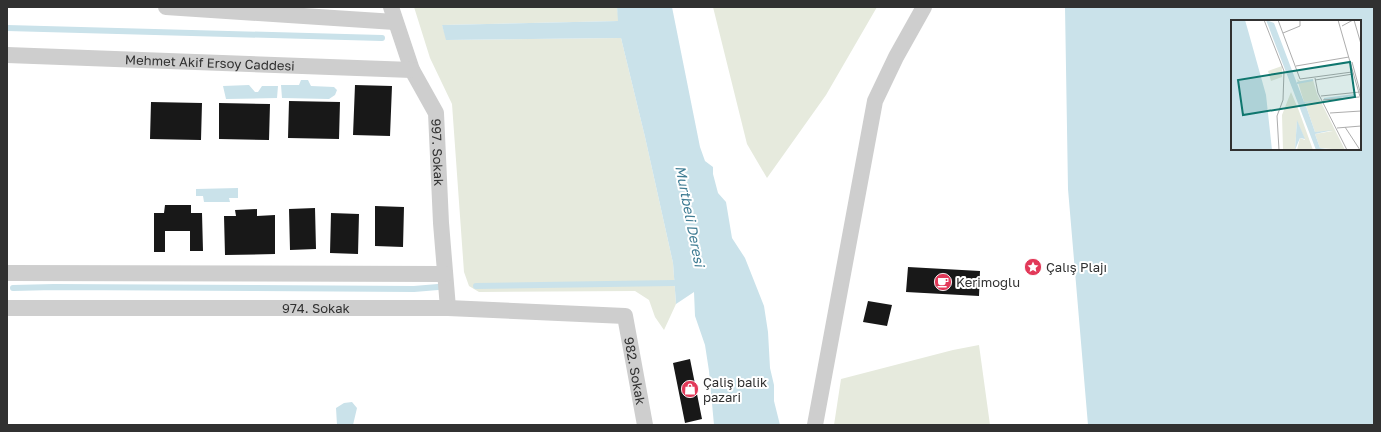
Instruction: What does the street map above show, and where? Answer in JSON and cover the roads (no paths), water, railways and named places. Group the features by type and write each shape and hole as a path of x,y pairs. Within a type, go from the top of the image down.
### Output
{"street":[{"path":"166,7 393,14"},
{"path":"815,425 875,101 896,57 924,7"},
{"name":"997. Sokak","path":"393,14 412,70 436,113 448,308"},
{"name":"Mehmet Akif Ersoy Caddesi","path":"7,55 412,70"},
{"path":"7,273 445,274"},
{"name":"974. Sokak","path":"7,308 448,308 625,316"},
{"name":"982. Sokak","path":"625,316 646,425"}],"water":[{"name":"Murtbeli Deresi","path":"617,7 672,7 700,147 705,161 713,167 713,174 718,193 726,202 732,238 745,258 764,306 768,332 770,368 774,385 774,401 780,425 714,425 709,371 705,345 695,316 694,292 676,304 673,263 621,38 446,40 442,25 618,21"},
{"path":"1065,7 1374,7 1374,425 1088,425 1068,189"},
{"path":"301,80 308,80 311,86 334,87 337,90 335,95 329,99 282,98 281,85 299,85"},
{"path":"249,85 255,92 258,92 262,86 278,86 277,98 226,99 223,86"},
{"path":"238,188 238,198 229,198 230,202 204,202 203,196 196,196 196,189"},
{"path":"352,402 357,408 353,425 337,425 336,408 344,403"}],"waterway":[{"path":"7,28 382,38"},
{"path":"476,286 674,283"},
{"path":"13,288 414,289 438,287"}],"place":[{"name":"Çalış Plajı","path":"1033,267"},
{"name":"Kerimoğlu","path":"943,282"},
{"name":"Çaliş balik pazari","path":"690,389"}]}
